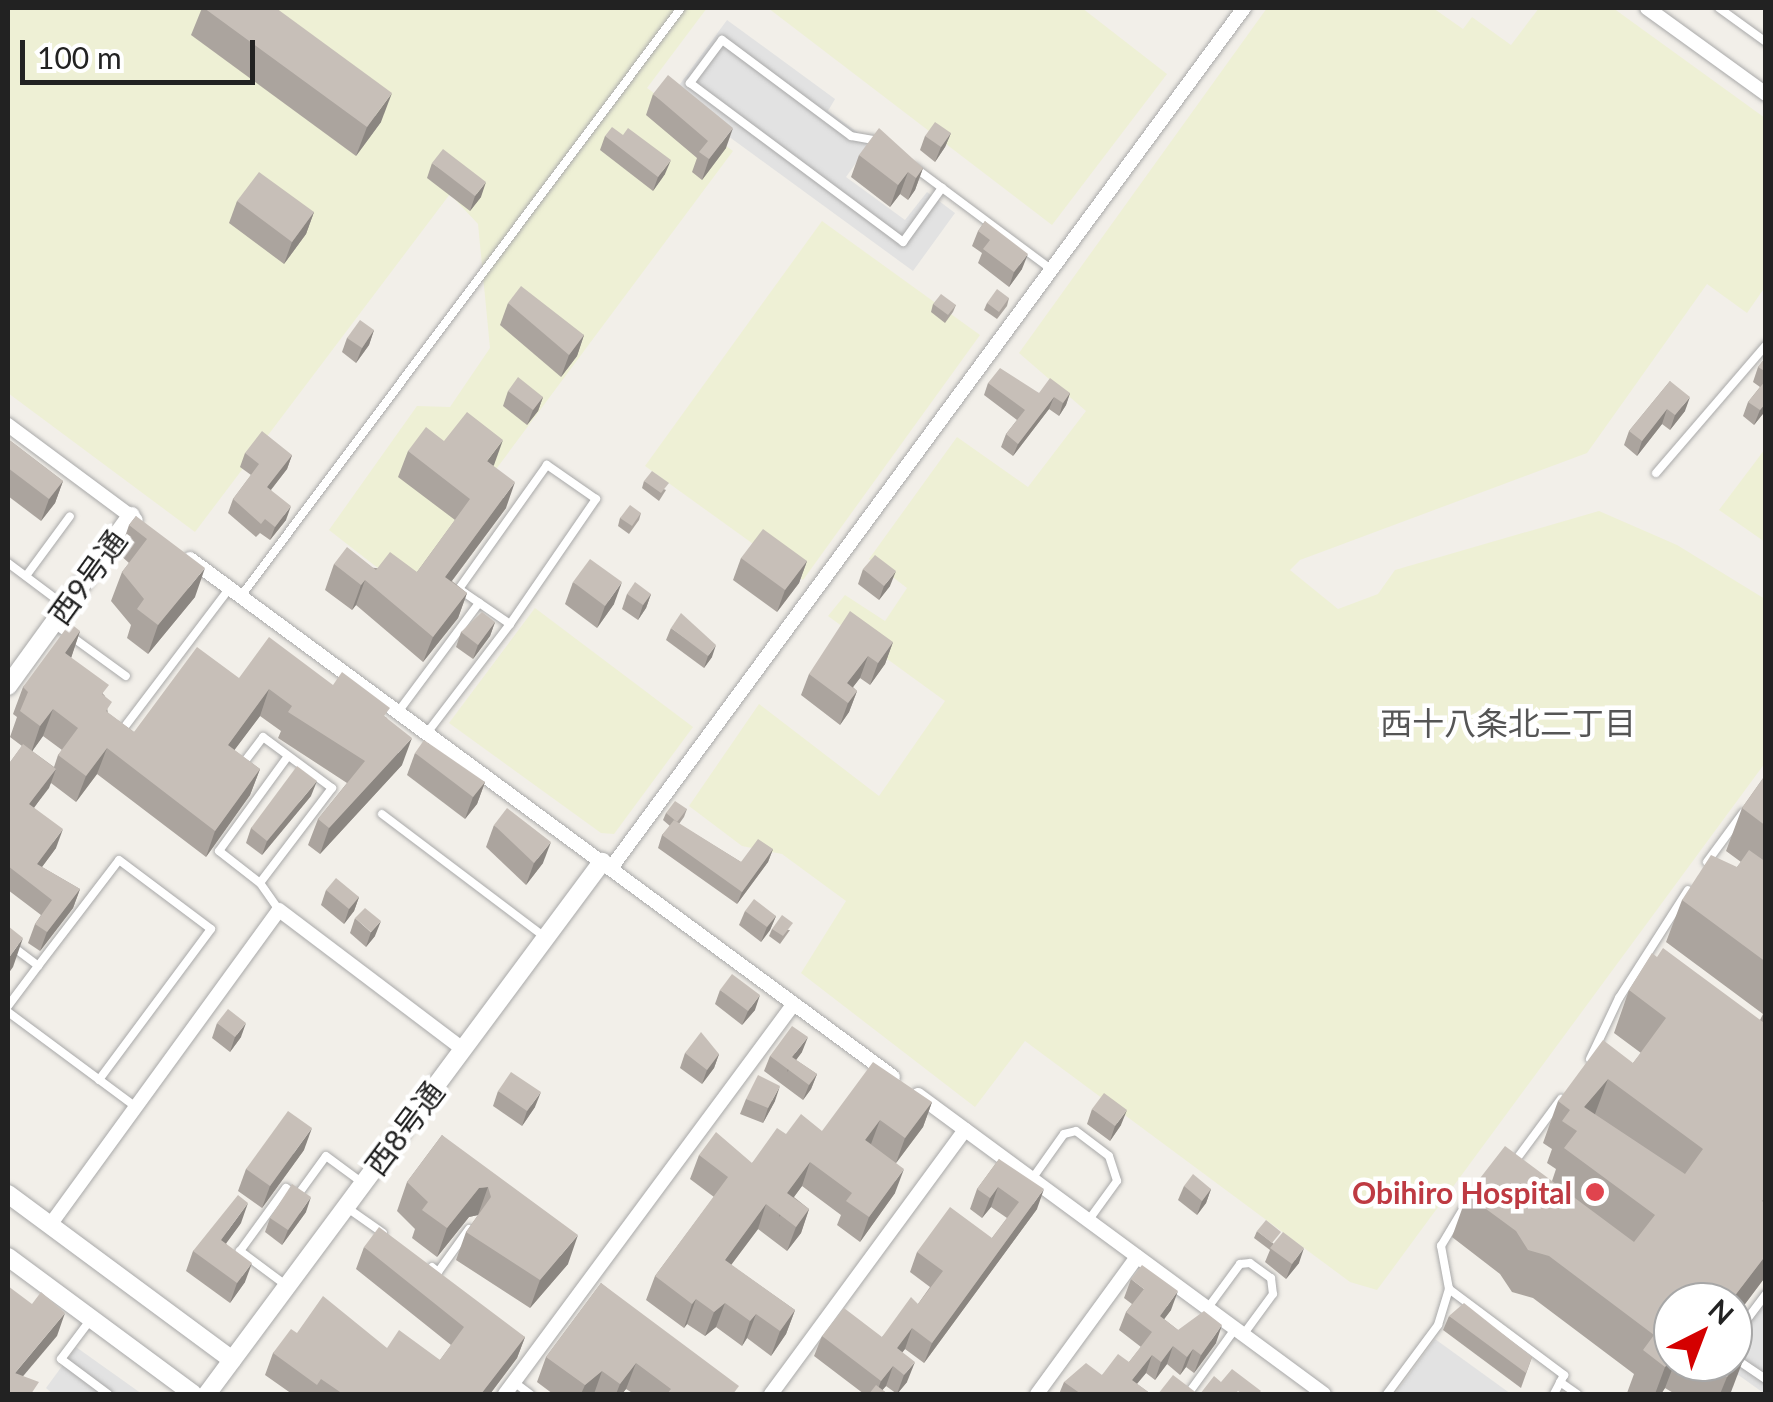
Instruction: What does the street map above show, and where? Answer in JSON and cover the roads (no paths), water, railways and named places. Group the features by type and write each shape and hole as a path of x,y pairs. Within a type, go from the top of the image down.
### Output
{"street":[{"path":"606,865 1244,8"},
{"path":"1647,8 1665,13 1766,94"},
{"path":"8,426 138,521"},
{"name":"西9号通","path":"11,674 138,521"},
{"path":"174,547 1137,1256 1313,1391"},
{"name":"西8号通","path":"216,1391 232,1360 546,938 606,865"},
{"path":"50,1225 280,910 463,1050"},
{"path":"510,1388 794,1004"},
{"path":"771,1394 965,1130"},
{"path":"8,1194 232,1360"},
{"path":"1037,1394 1137,1256"},
{"path":"8,1257 193,1394"}],"lane":[{"path":"117,736 236,592 680,8"},
{"path":"1719,8 1766,42"},
{"path":"889,149 876,139 851,136 722,40 690,83 903,242 942,188"},
{"path":"902,159 1051,270"},
{"path":"1656,474 1766,345"},
{"path":"427,734 510,624 596,498 547,465 459,589 510,624"},
{"path":"26,576 70,516"},
{"path":"8,563 66,606"},
{"path":"398,712 479,603"},
{"path":"53,623 126,676"},
{"path":"233,776 262,737 332,788 260,882"},
{"path":"280,910 260,882 219,851 288,756"},
{"path":"1580,1073 1668,921 1755,796"},
{"path":"382,814 546,938"},
{"path":"99,1080 212,929 118,860 8,1009 99,1080 136,1107"},
{"path":"8,943 38,966"},
{"path":"1496,1175 1512,1166 1568,1089"},
{"path":"1032,1179 1064,1134 1076,1131 1109,1156 1117,1181 1088,1220"},
{"path":"287,1286 240,1252 286,1188 296,1196 326,1156 364,1184"},
{"path":"1387,1394 1438,1325 1448,1289 1441,1246 1481,1184"},
{"path":"346,1207 392,1240"},
{"path":"423,1261 438,1272 474,1222"},
{"path":"1188,1394 1273,1294 1272,1278 1240,1264 1207,1308"},
{"path":"1448,1289 1564,1374 1554,1394"},
{"path":"91,1319 61,1359 108,1394"},
{"path":"1560,1382 1577,1394"},
{"path":"510,1388 530,1394"}],"place":[{"name":"Obihiro Hospital","path":"1595,1192"}],"district":[{"name":"西十八条北二丁目","path":"1508,723"}]}
